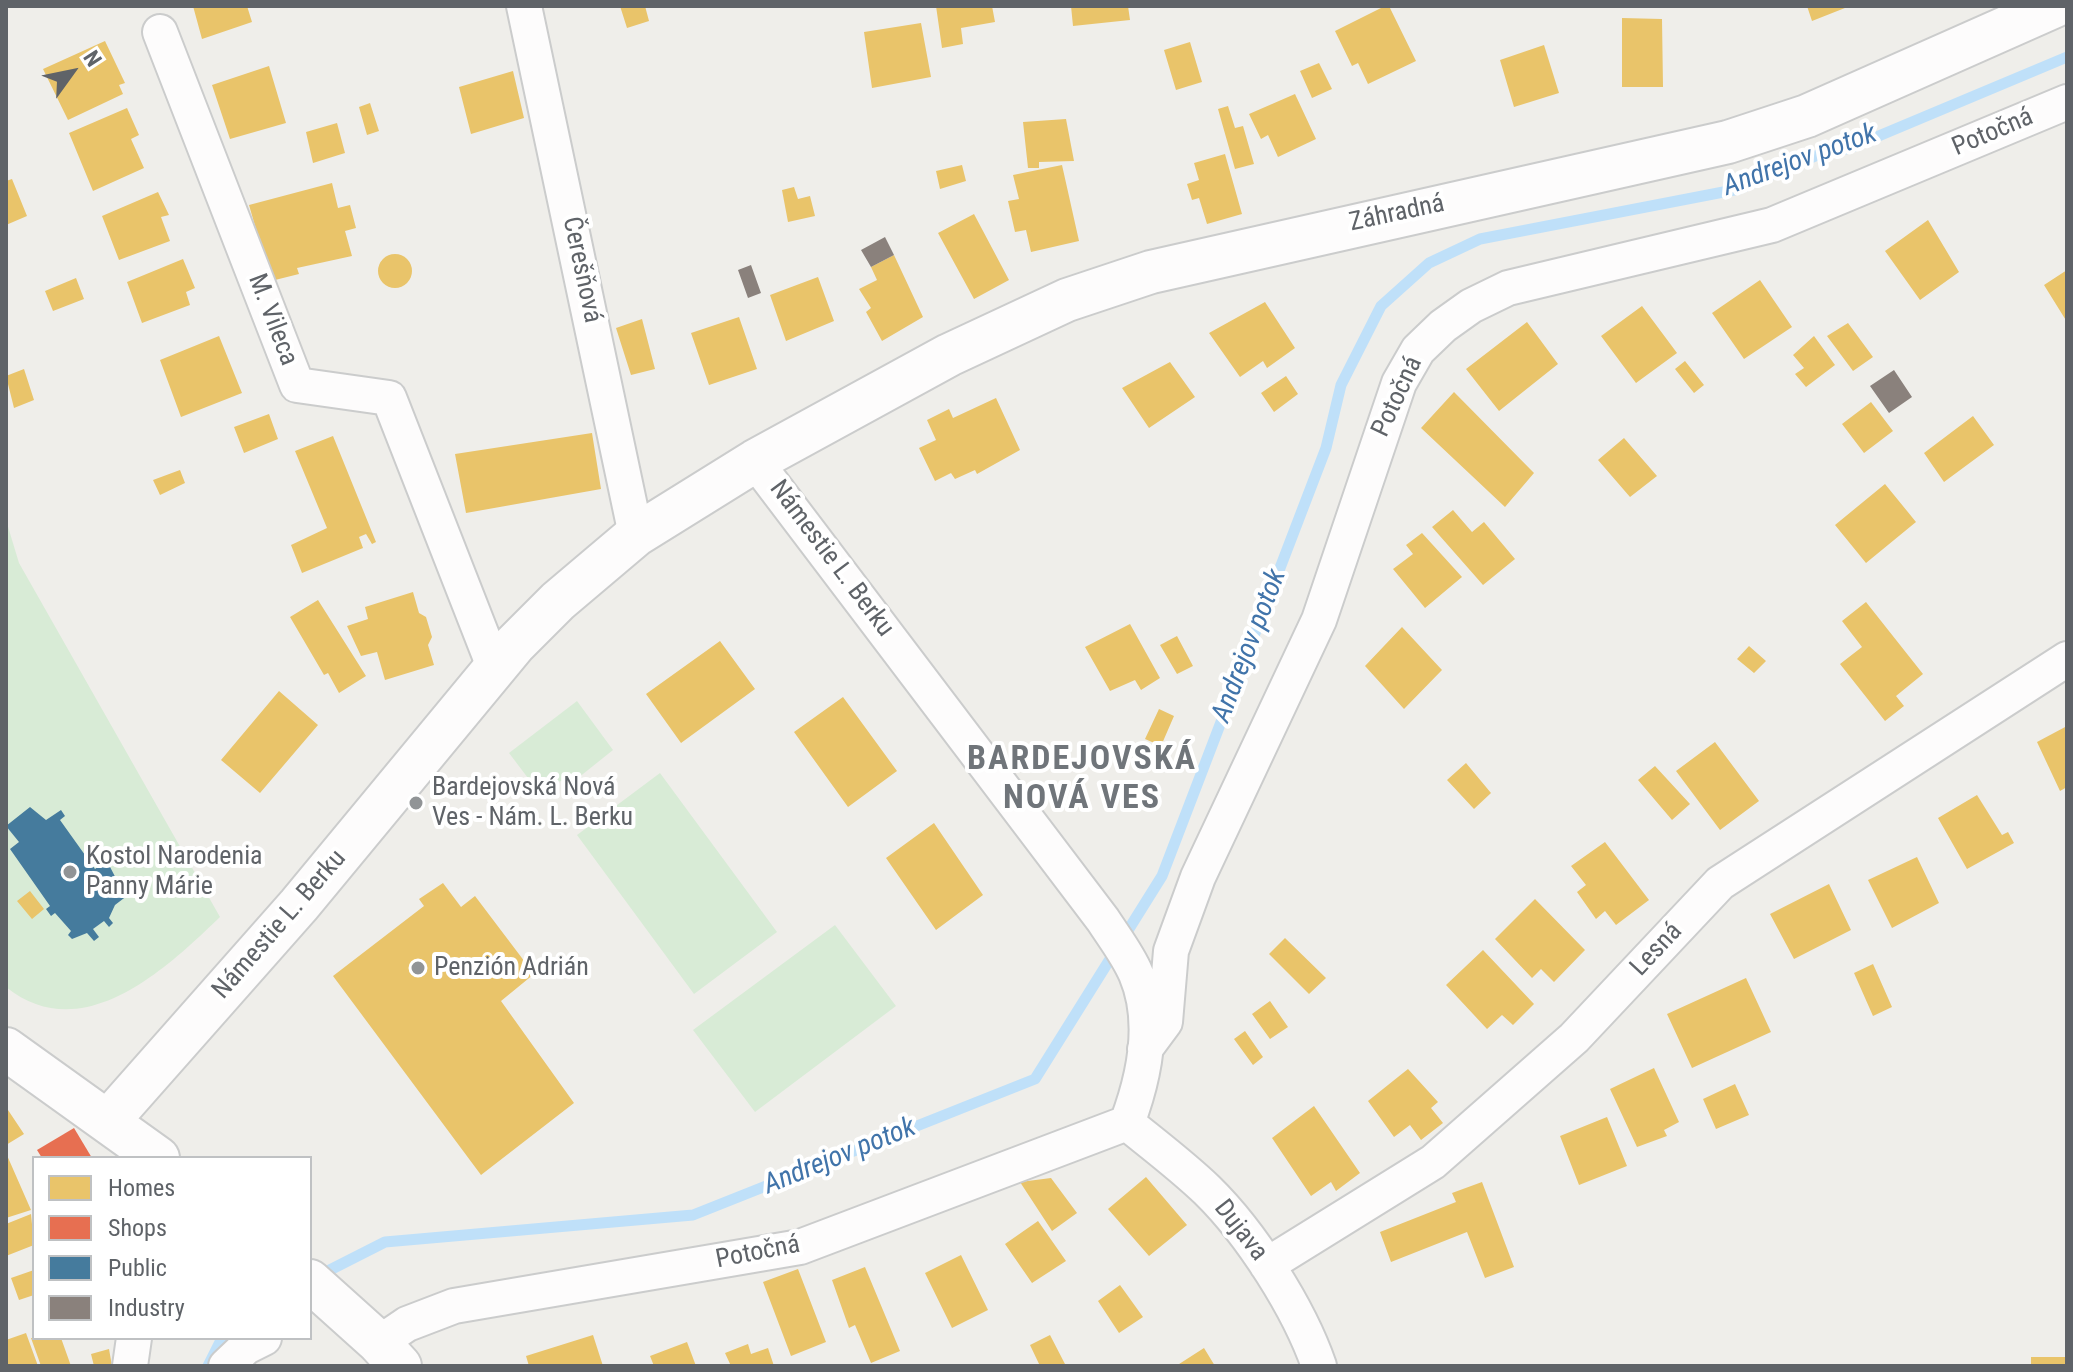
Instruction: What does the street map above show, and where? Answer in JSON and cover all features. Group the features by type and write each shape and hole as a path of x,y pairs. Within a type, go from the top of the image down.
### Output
{"street":[{"name":"Čerešňová","path":"524,6 636,535"},
{"name":"Záhradná","path":"755,461 949,355 1067,300 1195,261 1728,142 1807,116 2055,6"},
{"name":"M. Vileca","path":"160,32 297,385 389,398 495,669"},
{"name":"Potočná","path":"1145,1049 1165,1022 1171,951 1198,877 1319,620 1347,543 1379,436 1399,383 1418,350 1471,306 1508,288 1772,225 2067,102"},
{"name":"Námestie L. Berku","path":"109,1120 299,905 495,669 558,601 636,535 755,461 1103,920 1136,975 1144,1011 1145,1049 1143,1074 1127,1123"},
{"name":"Lesná","path":"1267,1265 1433,1162 1574,1038 1720,883 2067,659"},
{"path":"6,1049 155,1156"},
{"name":"Potočná","path":"390,1354 407,1324 454,1306 800,1247 1127,1123"},
{"name":"Dujava","path":"1127,1123 1208,1191 1267,1265 1312,1347 1319,1366"},
{"path":"318,1299 390,1354"},
{"path":"130,1366 134,1340"},
{"path":"226,1366 246,1347 260,1340"}],"green space":[{"path":"6,520 19,563 220,917 148,979 121,995 93,1006 64,1009 35,1004 6,987"},
{"path":"577,701 613,750 578,778 534,786 509,753"},
{"path":"660,773 777,932 694,994 577,835"},
{"path":"835,925 896,1006 755,1112 693,1030"}],"building: Homes":[{"path":"193,6 247,6 252,22 202,39"},
{"path":"620,6 645,6 649,21 627,28"},
{"path":"936,6 992,6 995,22 961,28 963,44 942,48"},
{"path":"1071,6 1128,6 1130,20 1073,26"},
{"path":"1389,6 1416,61 1368,84 1358,63 1352,66 1335,31"},
{"path":"1807,6 1850,6 1812,21"},
{"path":"1622,18 1662,19 1663,87 1622,87"},
{"path":"921,23 931,77 872,88 864,32"},
{"path":"105,41 125,83 119,85 123,94 68,120 43,69"},
{"path":"1190,42 1202,82 1176,90 1164,50"},
{"path":"1544,45 1559,93 1514,107 1500,60"},
{"path":"1319,63 1332,89 1312,98 1300,71"},
{"path":"269,66 286,123 230,139 212,85"},
{"path":"513,71 524,118 471,134 459,87"},
{"path":"1295,94 1316,139 1278,157 1268,135 1261,139 1249,114"},
{"path":"370,103 379,131 367,135 359,107"},
{"path":"1228,106 1235,128 1243,126 1254,164 1235,169 1218,109"},
{"path":"127,108 139,135 131,139 144,168 93,191 69,133"},
{"path":"1066,119 1074,161 1039,162 1039,168 1028,168 1023,122"},
{"path":"337,123 345,153 313,163 306,132"},
{"path":"1225,154 1242,214 1207,224 1199,198 1192,200 1187,184 1199,180 1194,163"},
{"path":"962,165 966,181 940,189 936,171"},
{"path":"1062,165 1079,241 1031,252 1026,230 1015,232 1008,201 1019,199 1013,175"},
{"path":"12,179 27,216 6,225 6,181"},
{"path":"332,183 338,208 350,205 356,228 345,231 352,256 297,268 299,274 271,281 249,205"},
{"path":"794,187 798,199 810,196 815,216 788,222 782,190"},
{"path":"158,192 169,215 161,217 170,241 119,260 102,216"},
{"path":"974,214 1009,280 974,299 938,233"},
{"path":"1928,220 1959,272 1920,300 1885,251"},
{"path":"395,254 407,259 412,271 407,283 395,288 383,283 378,271 383,259"},
{"path":"894,255 923,317 882,341 866,312 871,308 859,289 877,280 871,267"},
{"path":"183,259 195,288 186,292 190,305 142,323 127,282"},
{"path":"2067,270 2067,322 2044,285"},
{"path":"818,277 834,321 786,341 770,295"},
{"path":"76,278 84,299 53,311 45,291"},
{"path":"1760,280 1792,327 1744,359 1712,313"},
{"path":"1265,302 1295,348 1267,368 1263,361 1240,377 1209,333"},
{"path":"1642,306 1677,353 1636,383 1601,336"},
{"path":"739,317 757,369 709,385 691,333"},
{"path":"642,319 655,369 631,375 616,328"},
{"path":"1527,322 1558,364 1499,411 1466,369"},
{"path":"1848,323 1873,357 1853,371 1827,336"},
{"path":"219,336 242,393 181,417 160,360"},
{"path":"1814,336 1835,365 1806,387 1795,374 1804,368 1793,355"},
{"path":"1685,361 1704,385 1694,393 1675,369"},
{"path":"1170,362 1195,397 1149,428 1122,388"},
{"path":"24,369 34,400 14,408 6,376"},
{"path":"1286,376 1298,394 1274,412 1261,393"},
{"path":"1454,392 1534,473 1505,507 1421,428"},
{"path":"996,398 1020,450 977,474 975,470 955,479 951,473 935,481 919,448 936,440 927,420 949,409 953,418"},
{"path":"1871,402 1893,431 1864,453 1842,424"},
{"path":"269,414 278,439 244,453 234,427"},
{"path":"1973,416 1994,445 1944,482 1924,453"},
{"path":"592,433 601,489 466,513 455,454"},
{"path":"333,436 376,542 372,544 366,534 359,537 363,548 302,573 291,545 327,528 295,451"},
{"path":"1624,438 1657,476 1630,497 1598,460"},
{"path":"180,470 185,483 160,495 153,480"},
{"path":"1885,484 1916,522 1866,563 1835,525"},
{"path":"1453,510 1472,532 1484,522 1515,559 1483,585 1432,527"},
{"path":"1422,533 1462,577 1425,608 1393,569 1413,554 1406,545"},
{"path":"413,592 419,613 426,617 432,637 428,645 434,665 385,680 377,652 361,656 347,626 368,619 365,607"},
{"path":"318,600 366,676 339,693 328,673 324,675 290,617"},
{"path":"1866,602 1923,674 1896,696 1904,706 1885,721 1840,664 1862,647 1842,621"},
{"path":"1130,624 1160,678 1141,690 1135,680 1110,691 1085,647"},
{"path":"1402,627 1442,670 1404,709 1365,666"},
{"path":"1177,636 1193,666 1177,674 1160,645"},
{"path":"720,641 755,689 681,743 646,694"},
{"path":"1749,646 1766,661 1754,673 1737,659"},
{"path":"279,691 318,725 260,793 221,760"},
{"path":"843,697 897,771 848,807 794,732"},
{"path":"1159,709 1174,716 1161,746 1145,739"},
{"path":"2067,726 2067,787 2060,791 2037,742"},
{"path":"1715,742 1759,801 1720,830 1676,771"},
{"path":"1466,763 1491,793 1474,809 1447,780"},
{"path":"1655,766 1690,804 1672,820 1638,780"},
{"path":"1977,795 2002,835 2008,832 2014,843 1967,869 1938,818"},
{"path":"934,823 983,895 936,930 886,858"},
{"path":"1605,842 1649,900 1616,925 1605,911 1596,919 1577,892 1586,885 1571,866"},
{"path":"1917,857 1939,903 1892,928 1868,880"},
{"path":"443,883 461,907 475,896 534,974 501,1001 574,1103 481,1175 333,976 424,906 419,899"},
{"path":"1829,884 1851,930 1794,959 1770,914"},
{"path":"30,891 44,909 32,919 17,901"},
{"path":"1535,899 1585,950 1554,982 1541,969 1532,978 1495,939"},
{"path":"1285,938 1326,978 1309,994 1269,954"},
{"path":"1483,950 1534,1004 1513,1025 1502,1015 1487,1029 1446,985"},
{"path":"1873,964 1892,1007 1873,1016 1854,973"},
{"path":"1746,978 1771,1032 1692,1068 1667,1014"},
{"path":"1270,1001 1288,1027 1270,1039 1252,1014"},
{"path":"1245,1031 1263,1057 1253,1065 1234,1039"},
{"path":"1654,1068 1679,1122 1664,1130 1667,1136 1637,1147 1610,1089"},
{"path":"1408,1069 1438,1102 1431,1108 1443,1123 1421,1140 1410,1125 1394,1137 1368,1101"},
{"path":"1735,1084 1749,1115 1716,1129 1703,1099"},
{"path":"1314,1106 1360,1173 1336,1191 1331,1182 1311,1196 1272,1138"},
{"path":"6,1107 24,1134 6,1145"},
{"path":"1607,1117 1627,1166 1579,1185 1560,1136"},
{"path":"6,1153 31,1210 6,1218"},
{"path":"1146,1177 1187,1225 1149,1256 1108,1209"},
{"path":"1051,1178 1077,1213 1052,1231 1020,1182"},
{"path":"1482,1182 1514,1267 1485,1278 1467,1232 1391,1262 1380,1232 1456,1202 1452,1193"},
{"path":"31,1214 32,1246 6,1256 6,1224"},
{"path":"1038,1221 1066,1261 1032,1283 1005,1244"},
{"path":"961,1255 988,1310 952,1328 925,1273"},
{"path":"865,1267 900,1351 871,1363 855,1325 849,1328 832,1280"},
{"path":"798,1269 826,1342 791,1356 763,1282"},
{"path":"32,1271 32,1296 19,1300 11,1278"},
{"path":"1120,1285 1143,1317 1119,1333 1098,1301"},
{"path":"26,1333 38,1366 6,1366 6,1340"},
{"path":"593,1335 603,1366 529,1366 526,1356"},
{"path":"1050,1335 1066,1366 1040,1366 1030,1345"},
{"path":"31,1338 62,1340 71,1366 41,1366"},
{"path":"687,1342 696,1366 654,1366 650,1356"},
{"path":"748,1344 751,1354 768,1348 774,1366 731,1366 725,1353"},
{"path":"1204,1348 1215,1366 1176,1366"},
{"path":"109,1349 112,1366 94,1366 91,1354"},
{"path":"2031,1357 2067,1357 2067,1366 2031,1366"}],"building: Shops":[{"path":"74,1128 91,1156 41,1156 37,1150"}],"building: Public":[{"name":"Kostol Narodenia Panny Márie","path":"30,807 46,820 61,810 65,816 60,820 95,869 103,863 107,868 109,865 121,888 127,884 132,892 115,905 109,918 113,923 109,927 104,921 93,929 99,937 94,941 87,933 72,939 68,935 71,931 55,913 51,916 46,909 50,906 10,849 19,842 6,826"}],"building: Industry":[{"path":"885,237 894,255 871,267 861,250"},
{"path":"751,265 761,293 748,298 738,270"},
{"path":"1894,370 1912,397 1889,413 1870,386"}],"waterway":[{"name":"Andrejov potok","path":"316,1277 385,1242 693,1215 1035,1079 1162,876 1326,448 1341,385 1381,306 1429,263 1480,239 1739,189 1820,154 1850,148 2067,57"},
{"name":"Andrejov potok","path":"208,1366 221,1340"}],"place":[{"name":"Bardejovská Nová Ves - Nám. L. Berku","path":"416,803"},
{"name":"Kostol Narodenia Panny Márie","path":"70,872"},
{"name":"Penzión Adrián","path":"418,968"}],"district":[{"name":"BARDEJOVSKÁ NOVÁ VES","path":"1082,780"}]}
